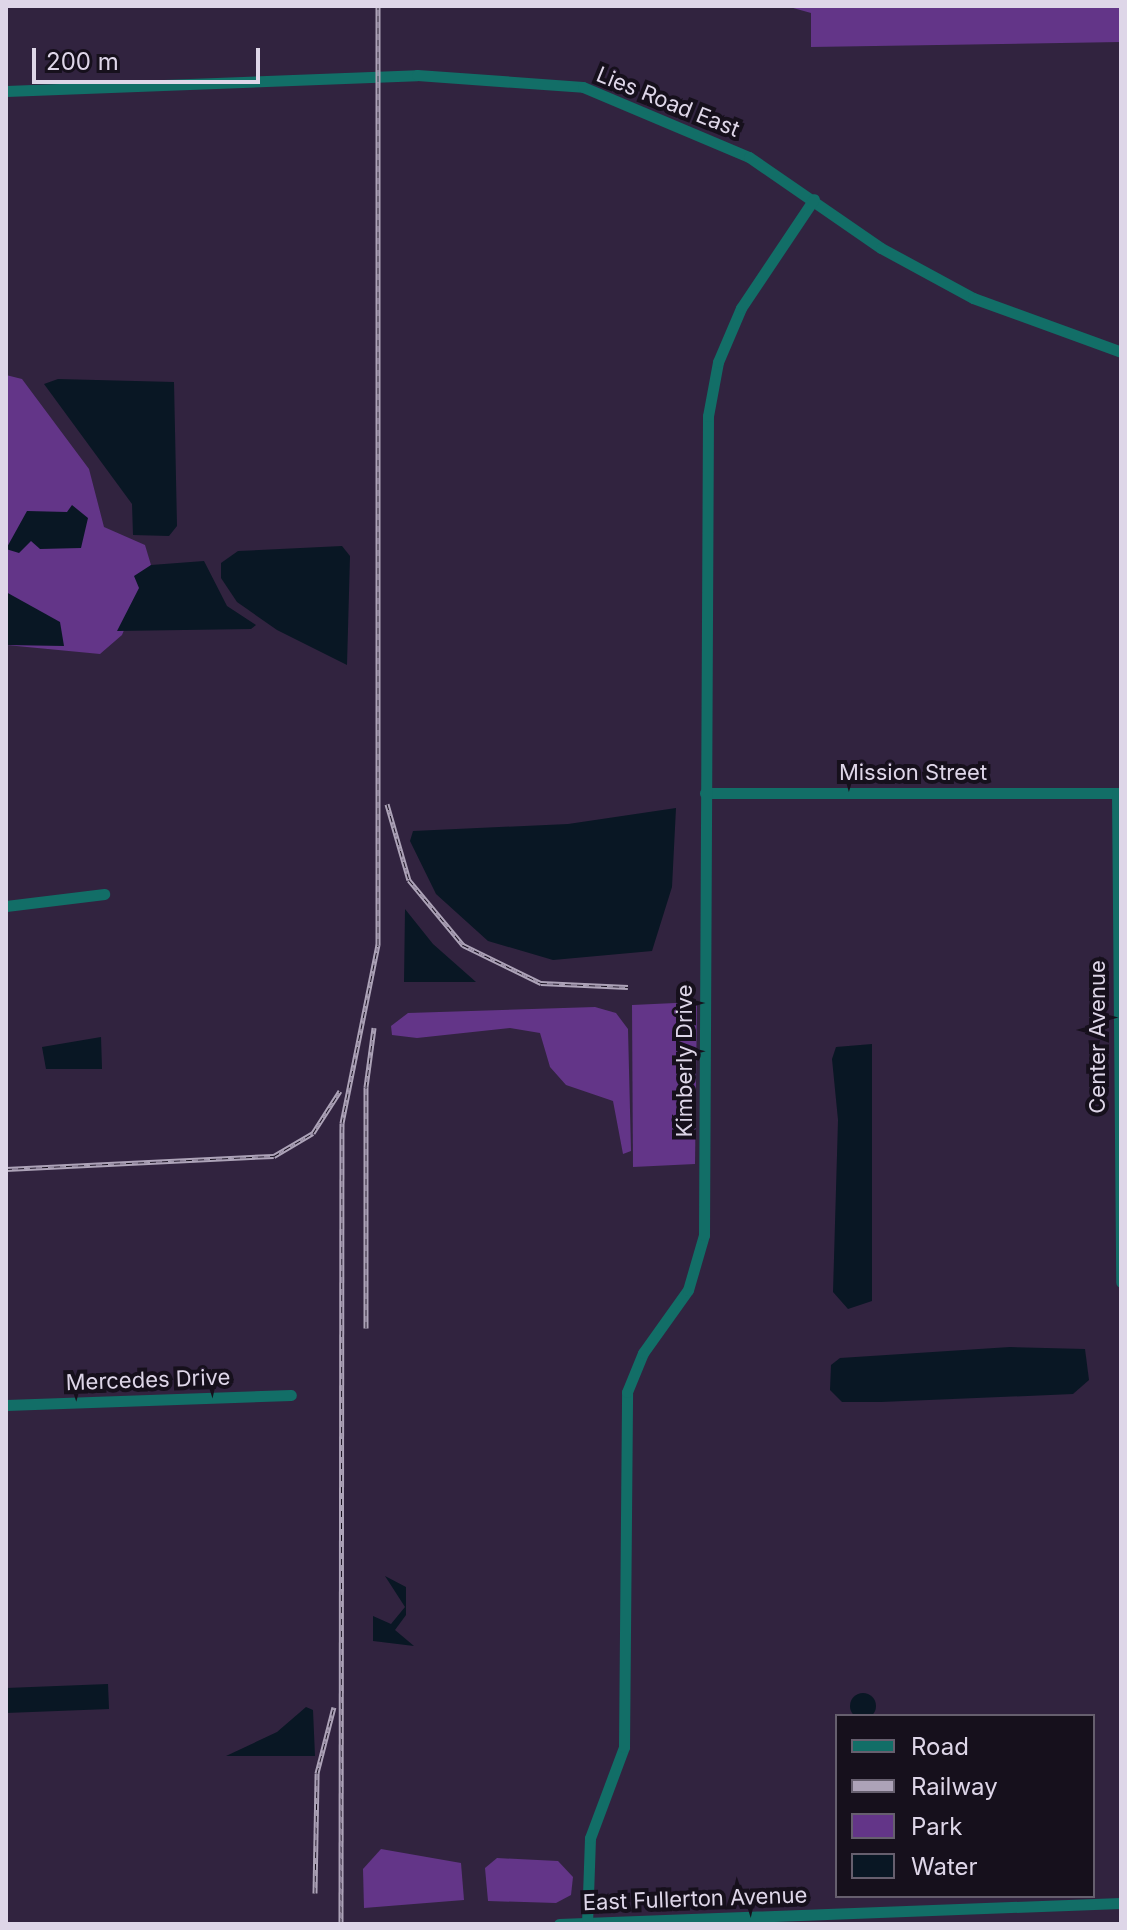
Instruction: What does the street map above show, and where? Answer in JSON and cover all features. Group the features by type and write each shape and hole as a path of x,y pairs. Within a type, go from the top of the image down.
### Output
{"street":[{"name":"Lies Road East","path":"6,91 417,75 583,87 715,140 814,199 881,248 973,298 1121,352"},
{"name":"Kimberly Drive","path":"587,1924 590,1838 624,1747 627,1392 643,1353 693,1280 704,1235 705,462 714,386 741,308 814,199"},
{"name":"Mission Street","path":"705,793 1119,793"},
{"name":"Center Avenue","path":"1119,793 1121,1282"},
{"path":"6,906 104,894"},
{"name":"Mercedes Drive","path":"6,1405 291,1395"},
{"name":"East Fullerton Avenue","path":"559,1924 1121,1903"}],"green space":[{"path":"786,6 1121,6 1121,42 811,47 811,13"},
{"path":"6,375 22,379 89,469 104,527 145,545 151,565 122,635 100,654 6,645"},
{"path":"697,1002 695,1164 633,1167 632,1005"},
{"path":"595,1007 616,1013 628,1029 631,1151 623,1154 613,1101 566,1085 550,1067 540,1033 510,1028 417,1038 392,1035 391,1026 408,1013"},
{"path":"381,1849 461,1863 464,1900 364,1908 363,1869"},
{"path":"497,1858 558,1861 573,1877 571,1895 556,1903 488,1901 485,1868"}],"water":[{"path":"58,379 174,382 177,526 169,536 133,535 132,504 44,384"},
{"path":"72,505 88,518 81,548 40,549 31,541 19,553 6,549 27,511 67,512"},
{"path":"342,546 350,556 347,665 277,630 237,602 221,578 221,563 238,551"},
{"path":"204,561 227,606 256,625 251,629 117,631 139,588 134,576 151,565"},
{"path":"6,592 60,622 64,646 6,645"},
{"path":"676,808 672,887 652,951 553,960 488,941 436,894 410,841 413,831 568,824"},
{"path":"405,909 433,944 476,982 404,982"},
{"path":"101,1037 102,1069 46,1069 42,1047"},
{"path":"872,1044 872,1301 848,1309 833,1292 838,1120 832,1059 836,1047"},
{"path":"1010,1347 1085,1349 1089,1380 1073,1394 881,1402 842,1402 830,1390 831,1365 840,1358"},
{"path":"385,1576 406,1587 406,1615 395,1630 414,1646 373,1641 373,1616 391,1624 405,1607"},
{"path":"108,1684 109,1709 6,1713 6,1688"},
{"path":"858,1694 868,1694 875,1701 873,1714 853,1714 851,1711 851,1701"},
{"path":"306,1707 313,1710 315,1756 226,1756 277,1732"}],"waterway":[{"path":"826,6 860,6"}],"railway":[{"path":"341,1924 342,1123 378,945 378,6"},
{"path":"387,804 409,880 463,945 541,983 628,987"},
{"path":"366,1328 366,1087 374,1028"},
{"path":"6,1169 274,1156 313,1133 340,1091"},
{"path":"315,1893 317,1773 334,1707"}]}
